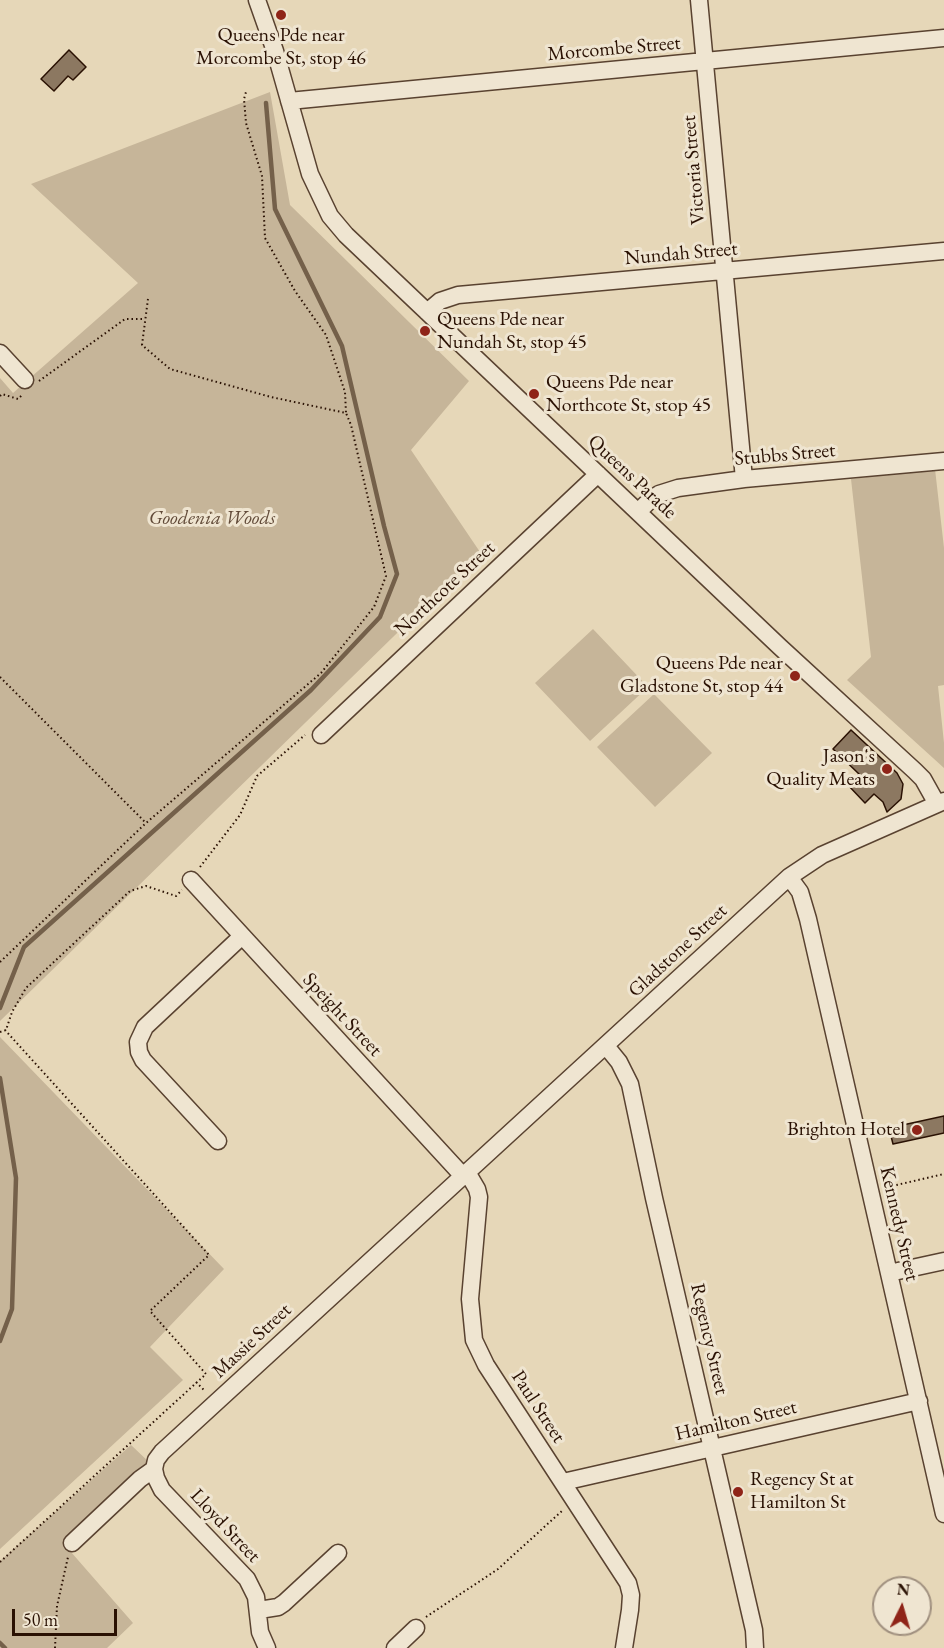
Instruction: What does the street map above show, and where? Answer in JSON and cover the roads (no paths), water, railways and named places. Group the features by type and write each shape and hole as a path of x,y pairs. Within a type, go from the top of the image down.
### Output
{"street":[{"name":"Queens Parade","path":"257,0 265,18 310,174 330,216 346,235 780,647 915,771 941,803"},
{"name":"Victoria Street","path":"699,0 744,480"},
{"name":"Morcombe Street","path":"289,101 944,38"},
{"name":"Nundah Street","path":"427,312 440,301 458,295 944,251"},
{"path":"0,353 29,385"},
{"name":"Stubbs Street","path":"638,512 659,494 678,488 944,461"},
{"name":"Northcote Street","path":"321,735 598,474"},
{"name":"Gladstone Street","path":"465,1174 789,877 822,855 941,803"},
{"name":"Kennedy Street","path":"789,877 803,899 808,919 944,1514"},
{"name":"Speight Street","path":"191,880 241,937 465,1174"},
{"path":"219,1141 143,1060 138,1042 145,1027 241,937"},
{"name":"Regency Street","path":"606,1046 619,1062 630,1084 654,1198 754,1630 755,1648"},
{"name":"Massie Street","path":"72,1543 140,1479 154,1469 156,1460 162,1452 465,1174"},
{"name":"Paul Street","path":"465,1174 473,1180 479,1197 470,1299 474,1340 486,1365 628,1583 631,1595 624,1648"},
{"path":"889,1273 944,1260"},
{"name":"Hamilton Street","path":"563,1482 919,1401"},
{"name":"Lloyd Street","path":"154,1469 162,1490 247,1579 256,1597 260,1632 267,1648"},
{"path":"259,1610 278,1607 284,1603 338,1553"},
{"path":"394,1648 416,1628"}],"waterway":[{"path":"0,1008 24,947 311,690 380,617 397,574 342,346 275,209 266,103"},
{"path":"0,1078 16,1178 12,1309 0,1341"},
{"path":"0,1643 5,1648"}],"place":[{"name":"Queens Pde near Morcombe St, stop 46","path":"281,15"},
{"name":"Queens Pde near Nundah St, stop 45","path":"425,331"},
{"name":"Queens Pde near Northcote St, stop 45","path":"534,394"},
{"name":"Queens Pde near Gladstone St, stop 44","path":"795,676"},
{"name":"Jason's Quality Meats","path":"887,769"},
{"name":"Brighton Hotel","path":"917,1130"},
{"name":"Regency St at Hamilton St","path":"738,1492"}],"park label":[{"name":"Goodenia Woods","path":"212,519"}]}
